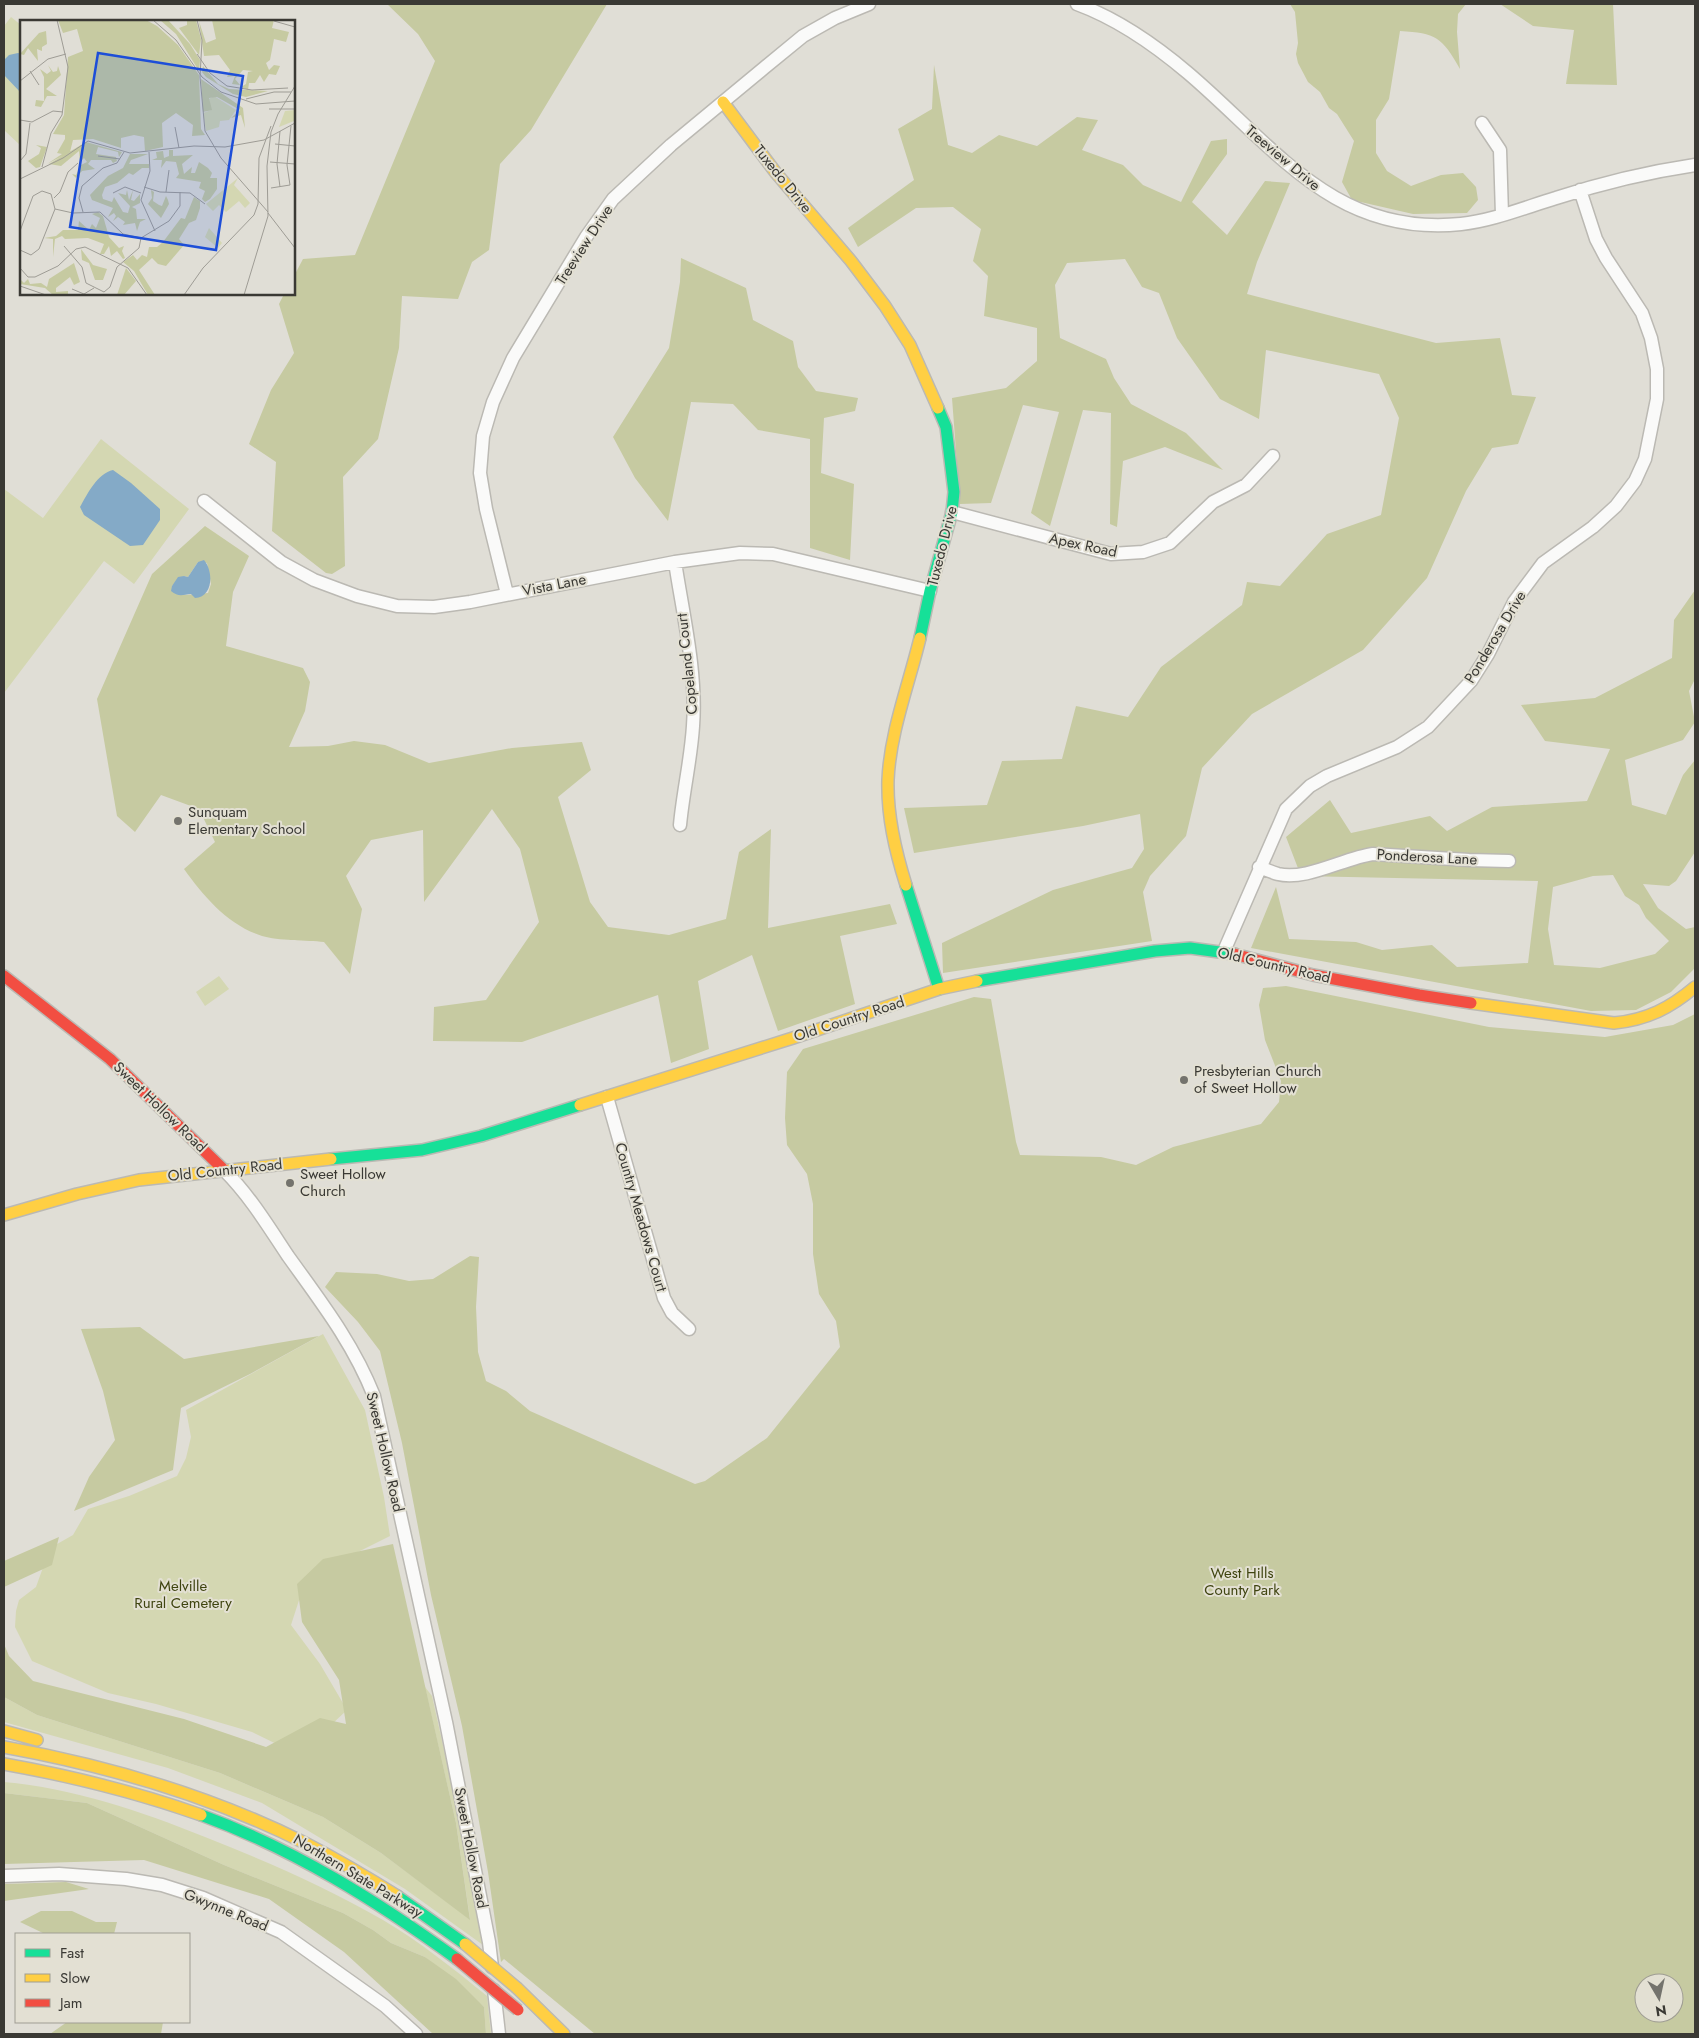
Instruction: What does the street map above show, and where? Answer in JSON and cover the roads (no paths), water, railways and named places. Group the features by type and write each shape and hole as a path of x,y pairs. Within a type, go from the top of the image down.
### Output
{"main road":[{"name":"Tuxedo Drive","path":"723,102 776,173 851,261 885,306 910,345 946,426 954,492 952,512 930,592 891,751 888,782 894,846 939,989"},
{"name":"Old Country Road","path":"4,1215 77,1194 139,1180 436,1148 607,1097 939,989 1017,973 1135,953 1190,948 1224,951 1313,975 1419,995 1594,1022 1634,1022 1660,1013 1679,1001 1695,987"},
{"name":"Sweet Hollow Road","path":"4,976 110,1059 224,1170"},
{"path":"4,1731 52,1744"},
{"name":"Northern State Parkway","path":"4,1747 76,1760 153,1781 225,1806 297,1838 397,1895 465,1944 517,1988 564,2034"},
{"path":"71,1749 100,1757 153,1781"},
{"name":"Northern State Parkway","path":"4,1764 96,1782 187,1810 224,1824 292,1855 360,1892 457,1959 521,2013"},
{"path":"4,1774 96,1782"}],"street":[{"name":"Treeview Drive","path":"507,594 486,509 480,473 483,436 493,402 513,358 586,237 613,199 671,145 803,36 835,18 869,4"},
{"name":"Treeview Drive","path":"1077,4 1122,25 1153,46 1189,74 1299,175 1331,197 1362,211 1394,222 1427,225 1462,224 1652,171 1695,165"},
{"path":"1482,123 1500,150 1502,214"},
{"name":"Ponderosa Drive","path":"1224,951 1247,900 1259,867 1286,809 1310,786 1327,776 1346,770 1397,747 1428,727 1470,681 1488,654 1514,602 1543,563 1593,527 1616,506 1635,481 1645,459 1657,399 1657,369 1652,338 1642,313 1606,258 1596,239 1580,190"},
{"name":"Apex Road","path":"952,512 1111,554 1143,552 1170,544 1213,502 1246,485 1273,456"},
{"name":"Vista Lane","path":"204,501 281,562 314,580 357,596 397,606 434,607 675,562 740,553 773,554 930,592"},
{"name":"Copeland Court","path":"675,562 688,646 693,725 680,825"},
{"name":"Ponderosa Lane","path":"1259,867 1279,874 1306,874 1358,856 1373,854 1509,861"},
{"name":"Country Meadows Court","path":"607,1097 664,1298 672,1313 689,1329"},
{"name":"Sweet Hollow Road","path":"224,1170 255,1206 341,1329 365,1374 374,1396 459,1784 489,1942 499,2034"},
{"name":"Gwynne Road","path":"4,1876 59,1874 126,1879 162,1885 203,1898 281,1932 385,2006 416,2034"}],"water":[{"path":"20,54 20,92 4,75 4,60 9,55"},
{"path":"113,470 160,509 160,520 143,545 130,546 84,515 80,507 102,475"},
{"path":"204,560 209,571 210,583 208,589 201,597 195,598 191,594 178,595 171,591 178,577 188,577 198,562"}],"place":[{"name":"Sunquam Elementary School","path":"178,821"},
{"name":"Presbyterian Church of Sweet Hollow","path":"1184,1080"},
{"name":"Sweet Hollow Church","path":"290,1183"}],"park label":[{"name":"West Hills County Park","path":"1242,1582"},
{"name":"Melville Rural Cemetery","path":"183,1594"}]}
